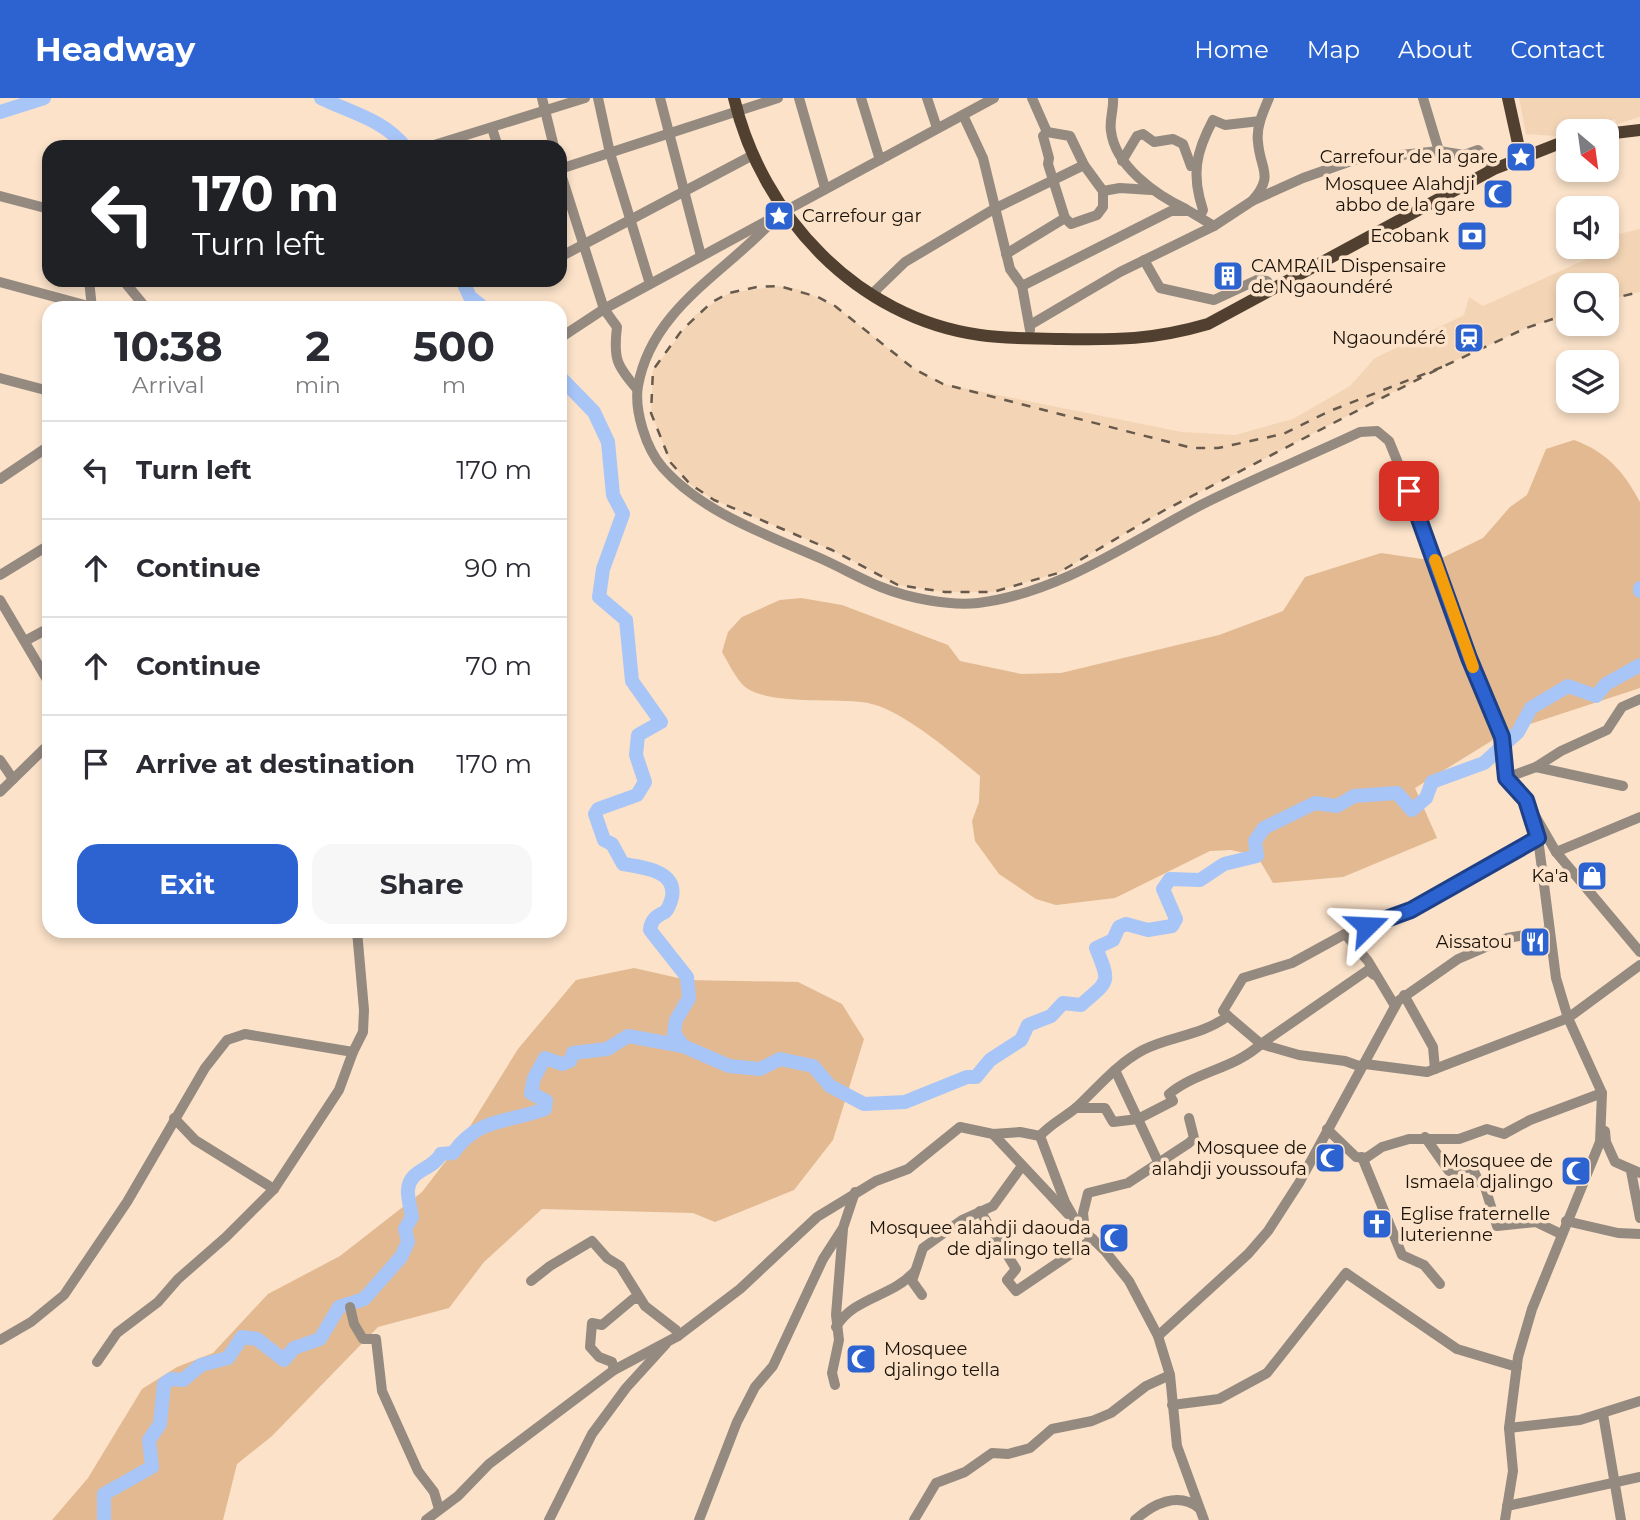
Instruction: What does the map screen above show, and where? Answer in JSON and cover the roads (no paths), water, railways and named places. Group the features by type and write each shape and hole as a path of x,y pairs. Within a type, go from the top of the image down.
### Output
{"main road":[{"path":"1508,98 1521,157"},
{"path":"735,104 754,155 782,212 831,264 876,298 906,313 979,335 1029,332 1128,341 1166,336 1208,324 1494,169 1556,144"},
{"path":"1619,132 1640,130"}],"street":[{"path":"542,98 552,140"},
{"path":"451,140 585,98"},
{"path":"598,98 610,153 650,284"},
{"path":"660,98 667,134 701,256"},
{"path":"567,168 667,134 735,104 778,98"},
{"path":"799,98 825,188"},
{"path":"861,98 880,160"},
{"path":"927,98 937,128"},
{"path":"1032,98 1047,132"},
{"path":"1113,98 1110,130 1122,161 1151,190 1213,226"},
{"path":"1423,98 1439,151"},
{"path":"567,333 604,309 992,99"},
{"path":"1252,201 1264,182 1266,172 1257,141 1267,100"},
{"path":"963,115 982,158 1010,269 1022,286 1029,332 1144,260 1235,214 1252,201 1354,160 1439,151 1464,155 1478,150 1494,169"},
{"path":"1201,214 1203,210 1195,165 1201,139 1213,120 1225,125 1260,121"},
{"path":"492,128 496,140"},
{"path":"1047,132 1070,136 1084,165 1103,191 1103,207 1097,215 1071,224 1065,218 1051,179 1043,136 1047,132"},
{"path":"1122,161 1137,136 1143,134 1154,142 1173,139 1182,144 1191,166 1195,165"},
{"path":"567,253 754,155"},
{"path":"876,298 876,290 905,262 994,209 1084,165"},
{"path":"1103,191 1120,188 1151,190"},
{"path":"567,195 581,245 604,309 617,327 614,349 619,368 637,389"},
{"path":"0,196 42,207"},
{"path":"1022,286 1162,214 1189,211 1215,218 1235,214"},
{"path":"782,212 669,316 654,338 637,389 642,426 661,466 688,492 754,529 883,588 926,599 976,603 1054,584 1225,493 1371,429 1389,441 1444,583 1469,658 1502,737 1506,778 1526,800 1556,852 1640,952"},
{"path":"1006,254 1065,218"},
{"path":"1144,260 1160,288 1214,300 1259,279 1267,281 1271,289"},
{"path":"0,284 68,301"},
{"path":"129,287 140,301"},
{"path":"0,378 42,389"},
{"path":"0,479 42,451"},
{"path":"0,575 42,549"},
{"path":"0,600 42,671"},
{"path":"24,641 42,632"},
{"path":"1506,778 1536,767 1561,751 1608,730 1622,707 1640,699"},
{"path":"0,792 42,751"},
{"path":"0,760 13,779"},
{"path":"1536,767 1623,786"},
{"path":"1505,1520 1513,1471 1509,1428 1517,1367 1532,1309 1600,1143 1602,1093 1568,1018 1556,978 1538,838 1526,800"},
{"path":"1556,852 1640,817"},
{"path":"1538,838 1411,910 1345,934 1292,963 1243,978 1223,1011 1261,1044 1300,1055 1345,1060 1359,1066 1365,1064 1412,1072 1434,1069 1568,1018 1640,965"},
{"path":"1158,1336 1248,1254 1268,1231 1299,1183 1395,1006 1404,995 1458,959 1507,938 1549,931"},
{"path":"1345,934 1368,961 1395,1006"},
{"path":"97,1362 117,1333 153,1307 178,1279 226,1237 274,1189 339,1090 363,1032 358,938"},
{"path":"1076,1108 1105,1108 1113,1122 1138,1119 1173,1101 1169,1094 1185,1082 1238,1063 1368,970 1374,975"},
{"path":"1404,995 1433,1047 1434,1069"},
{"path":"1040,1136 1056,1120 1076,1108 1115,1070 1145,1049 1181,1039 1228,1017"},
{"path":"0,1340 31,1322 64,1295 127,1202 205,1068 232,1037 260,1035 353,1052"},
{"path":"1115,1070 1159,1164"},
{"path":"1327,1129 1356,1157 1362,1157 1398,1141 1425,1137 1460,1139 1487,1129 1504,1134 1530,1120 1602,1093"},
{"path":"1600,1117 1606,1142 1615,1162 1635,1172 1640,1218"},
{"path":"174,1118 195,1140 274,1189"},
{"path":"1085,1232 1083,1213 1090,1192 1128,1183 1194,1138 1189,1118"},
{"path":"426,1520 489,1464 614,1370 678,1336 769,1265 817,1217 855,1192 908,1169 961,1127 993,1134 1020,1132 1040,1136"},
{"path":"993,1134 1129,1281 1158,1336 1170,1375 1177,1446 1204,1520"},
{"path":"1040,1136 1085,1232"},
{"path":"1425,1137 1449,1171 1472,1167 1479,1182 1484,1184 1497,1226 1536,1222 1561,1234"},
{"path":"1362,1157 1402,1255 1424,1265 1440,1284"},
{"path":"922,1295 913,1287 914,1271 923,1248 944,1231 998,1201 1022,1166"},
{"path":"699,1520 741,1414 755,1387 774,1366 823,1259 843,1228 855,1192"},
{"path":"980,1211 1016,1269 1007,1280 1016,1291 1085,1232"},
{"path":"1566,1221 1618,1233 1640,1234"},
{"path":"835,1385 832,1373 839,1340 836,1328 843,1228"},
{"path":"531,1282 550,1266 592,1241 607,1258 620,1266 639,1299 676,1330 678,1336"},
{"path":"836,1328 856,1306 906,1280 914,1271"},
{"path":"1172,1405 1219,1399 1267,1373 1346,1273 1457,1349 1517,1367"},
{"path":"614,1370 612,1362 599,1357 590,1347 592,1323 603,1325 633,1300 639,1299"},
{"path":"349,1307 354,1324 363,1339 376,1339 382,1391 418,1471 434,1492 439,1509"},
{"path":"549,1520 592,1434 622,1394 668,1342"},
{"path":"914,1520 936,1483 965,1472 992,1453 1008,1454 1030,1448 1052,1429 1093,1421 1111,1413 1146,1386 1170,1375"},
{"path":"1509,1428 1580,1420 1640,1401"},
{"path":"1603,1414 1621,1520"},
{"path":"1507,1506 1640,1477"},
{"path":"1135,1520 1144,1511 1169,1500 1184,1500 1199,1507"},
{"path":"1198,1520 1199,1507"}],"waterway":[{"path":"0,112 44,98"},
{"path":"321,98 377,123 399,140"},
{"path":"465,287 475,301"},
{"path":"567,384 594,412 608,442 613,495 623,514 603,569 599,597 626,620 632,681 661,722 638,735 636,755 645,782 637,795 598,809 595,814 604,840 612,844 623,864 663,875 672,888 668,907 654,920 650,930 687,977 689,998 676,1020 674,1033 683,1046"},
{"path":"104,1520 104,1494 152,1467 149,1440 160,1424 164,1384 171,1379 183,1380 201,1365 228,1358 242,1337 257,1339 284,1360 294,1348 320,1339 339,1307 364,1299 401,1257 408,1242 405,1229 412,1217 408,1192 413,1177 441,1154 453,1153 463,1141 483,1127 545,1109 546,1101 531,1093 534,1078 545,1058 562,1064 570,1061 573,1053 607,1049 628,1036 683,1046 729,1066 760,1069 780,1059 813,1066 830,1086 864,1104 905,1102 967,1077 976,1077 990,1060 1021,1040 1028,1025 1051,1016 1063,1003 1081,1005 1097,991 1105,981 1105,975 1096,948 1113,940 1119,927 1126,924 1148,930 1172,926 1176,919 1163,889 1170,879 1200,880 1224,864 1257,856 1255,841 1264,828 1315,803 1337,806 1354,796 1397,793 1412,810 1426,798 1432,782 1484,763 1518,732 1531,708 1568,686 1596,696 1606,684 1640,665"}],"railway":[{"path":"779,286 818,297 835,306 914,369 943,384 1192,448 1218,448 1283,434 1330,411 1442,367 1163,511 1058,573 993,592 945,592 898,585 832,550 714,500 690,484 671,463 651,413 653,370 682,330 712,302 729,293 757,287 779,286"},
{"path":"1619,297 1640,292"},
{"path":"1442,367 1526,328 1556,318"}],"place":[{"name":"Carrefour de la gare","path":"1521,157"},
{"name":"Mosquee Alahdji abbo de la gare","path":"1498,194"},
{"name":"Carrefour gar","path":"779,216"},
{"name":"Ecobank","path":"1472,236"},
{"name":"CAMRAIL Dispensaire de Ngaoundéré","path":"1228,276"},
{"name":"Ngaoundéré","path":"1469,338"},
{"name":"Ka'a","path":"1592,876"},
{"name":"Aissatou","path":"1535,942"},
{"name":"Mosquee de alahdji youssoufa","path":"1330,1158"},
{"name":"Mosquee de Ismaela djalingo","path":"1576,1171"},
{"name":"Eglise fraternelle luterienne","path":"1377,1224"},
{"name":"Mosquee alahdji daouda de djalingo tella","path":"1114,1238"},
{"name":"Mosquee djalingo tella","path":"861,1359"}]}
